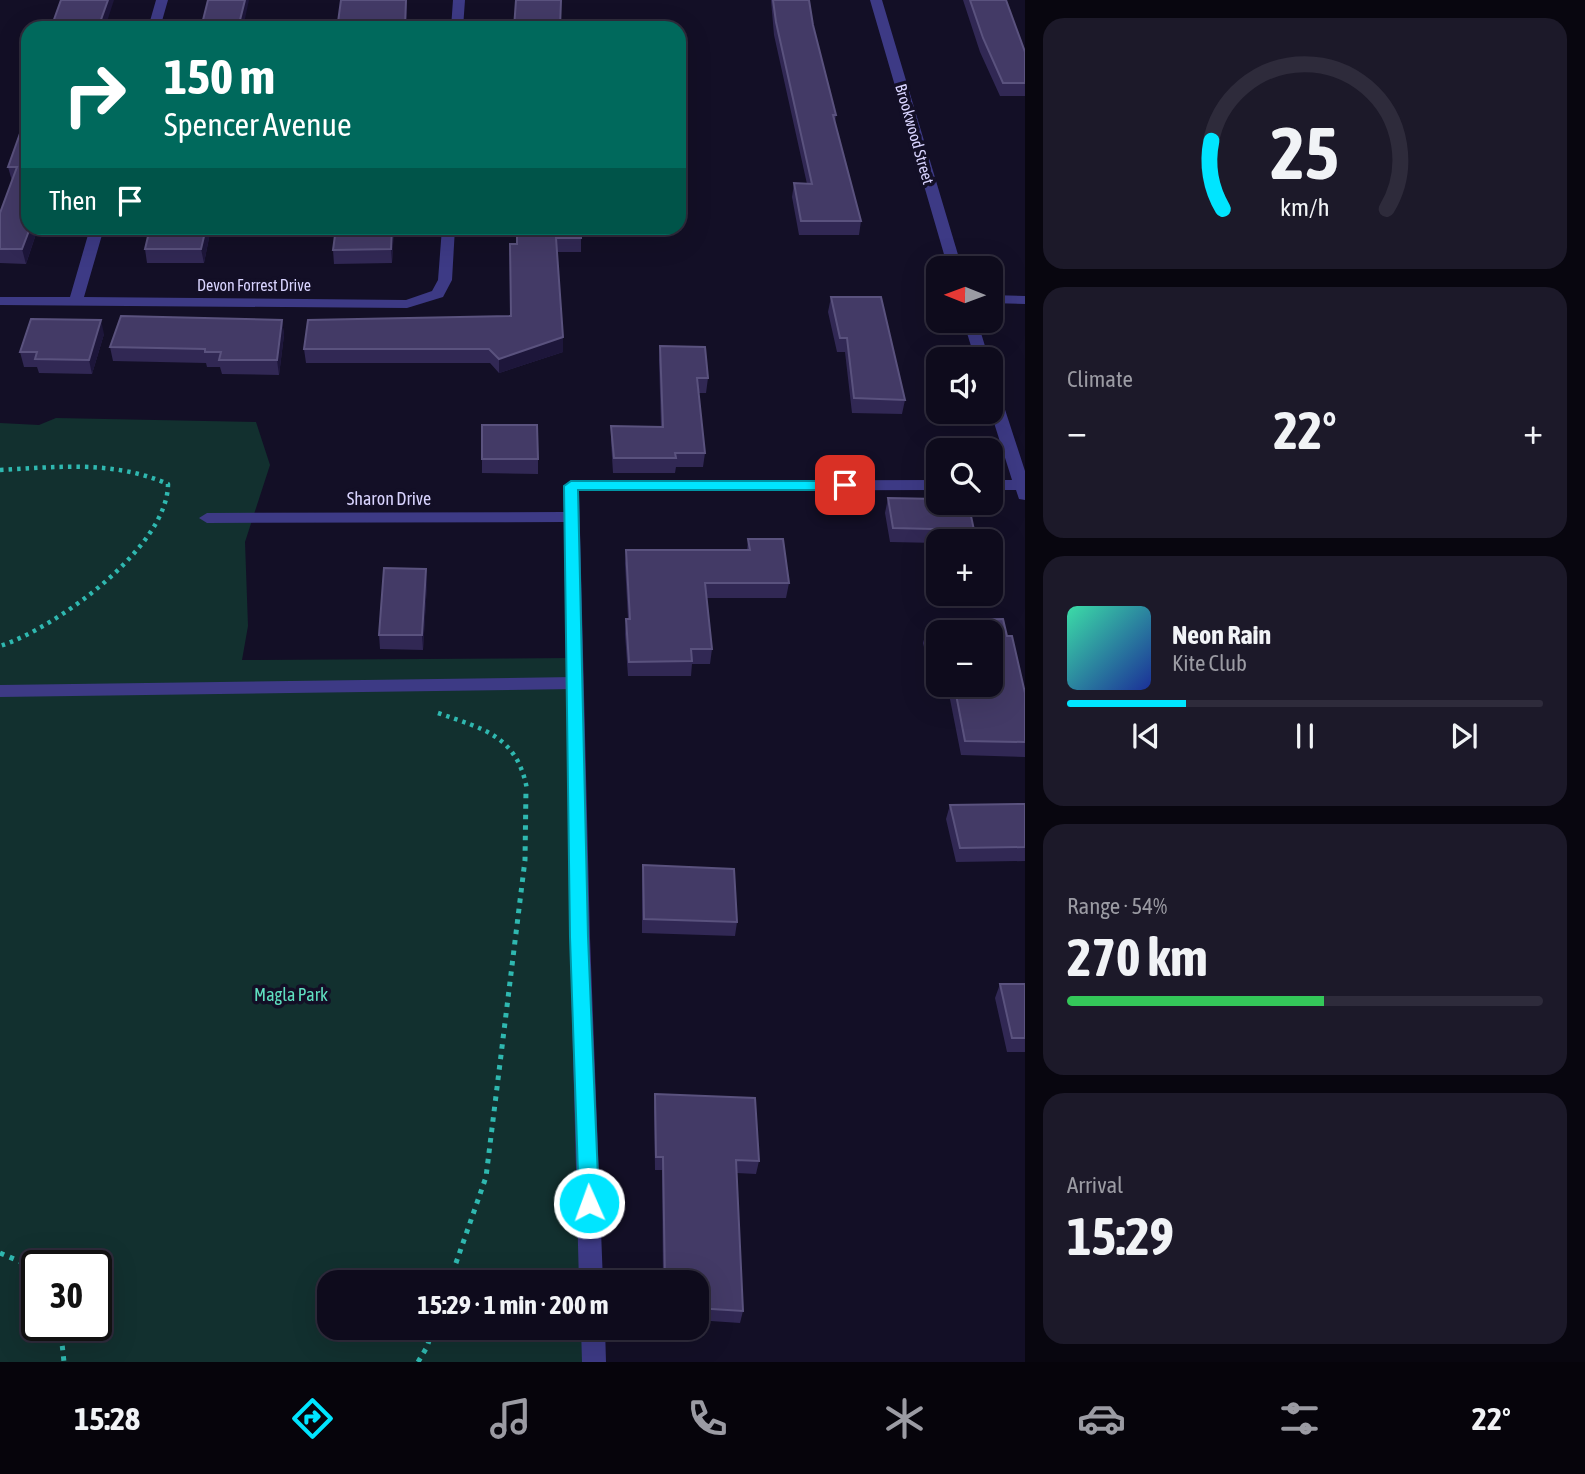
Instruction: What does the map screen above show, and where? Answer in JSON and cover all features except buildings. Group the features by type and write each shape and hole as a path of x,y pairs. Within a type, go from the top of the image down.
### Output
{"street":[{"path":"156,21 162,0"},
{"path":"458,21 459,0"},
{"name":"Brookwood Street","path":"876,0 951,256"},
{"path":"76,301 95,235"},
{"name":"Devon Forrest Drive","path":"0,301 407,304 438,294 445,281 448,235"},
{"path":"1003,299 1025,300"},
{"path":"1003,418 1019,459 1023,490 1003,487"},
{"path":"592,1270 574,683 571,486 926,485"},
{"name":"Sharon Drive","path":"207,518 572,517"},
{"path":"0,691 574,683"},
{"path":"593,1340 594,1362"}],"path":[{"path":"0,470 127,467 152,475 168,484 170,492 167,509 146,538 113,573 64,614 14,642 0,646"},
{"path":"428,709 491,733 515,752 526,776 529,809 486,1177 454,1270"},
{"path":"0,1253 21,1262"},
{"path":"418,1362 429,1340"},
{"path":"62,1341 64,1362"}],"green space":[{"name":"Magla Park","path":"56,418 256,422 270,465 245,542 248,626 242,660 574,658 591,1270 317,1270 317,1340 593,1340 594,1362 0,1362 0,423 39,425"}],"route":[{"path":"589,1203 579,937 571,486 845,485"}]}
